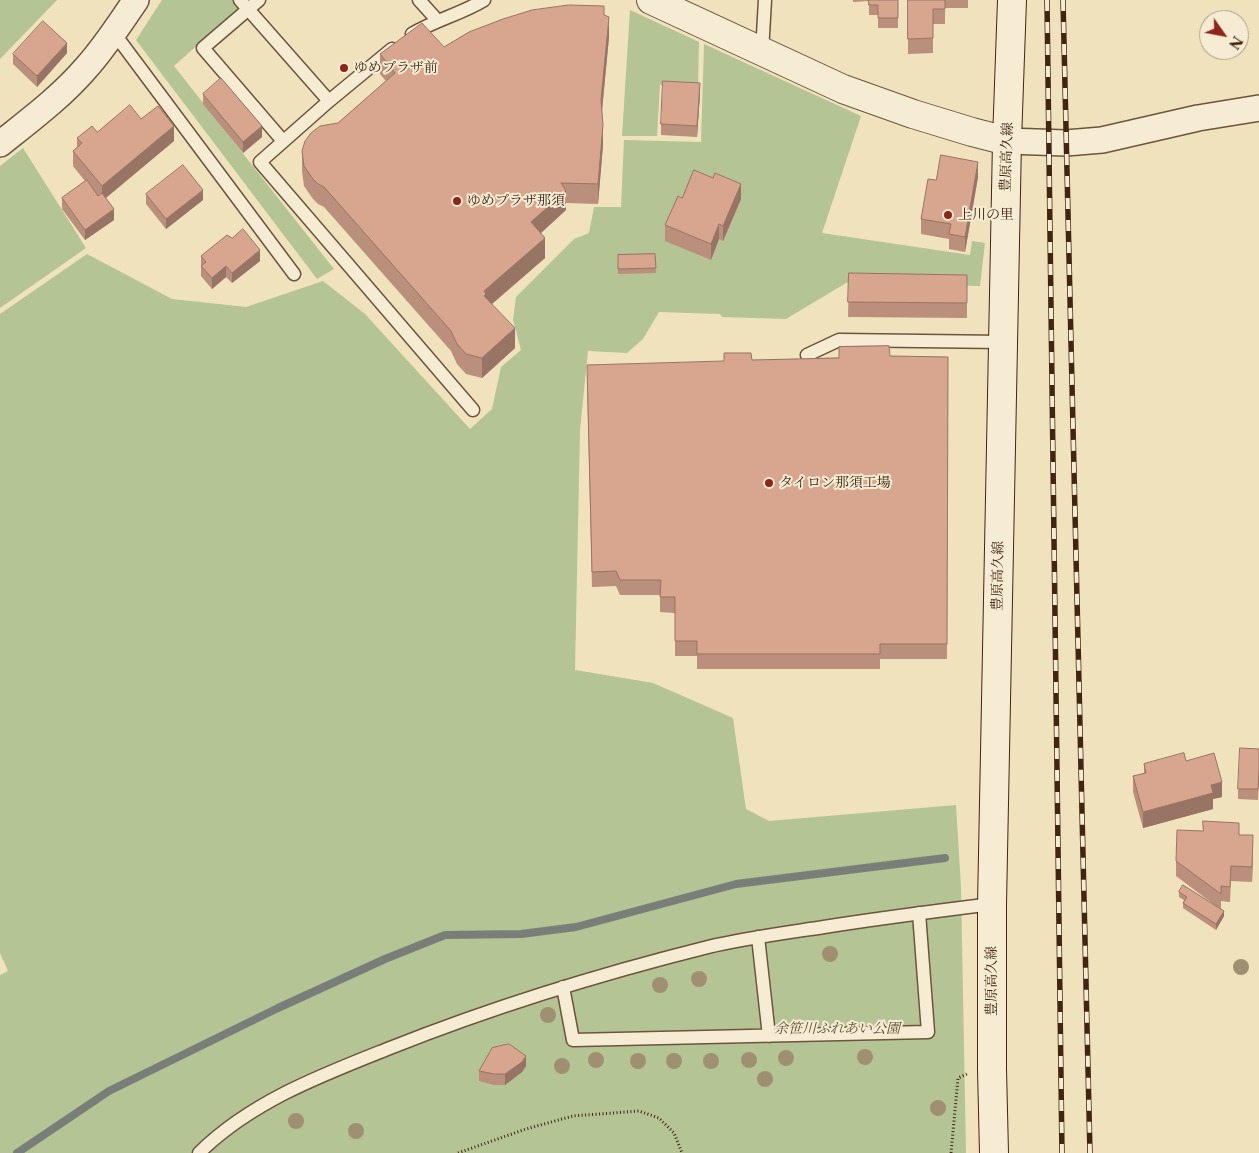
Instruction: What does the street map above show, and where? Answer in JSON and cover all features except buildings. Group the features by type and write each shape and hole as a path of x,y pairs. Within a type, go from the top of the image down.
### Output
{"main road":[{"path":"652,0 861,96 922,117 1007,141"},
{"name":"豊原高久線","path":"994,1153 992,904 1007,141 1012,0"}],"street":[{"path":"0,144 58,97 86,68 136,0"},
{"path":"1007,141 1066,143 1102,140 1198,118 1259,108"}],"lane":[{"path":"259,0 244,5 203,48 284,141"},
{"path":"419,0 438,20"},
{"path":"473,410 260,162 328,101 395,46 426,25 471,8 484,0"},
{"path":"762,52 764,0"},
{"path":"244,5 328,101"},
{"path":"114,32 294,274"},
{"path":"807,355 839,340 1003,342"},
{"path":"199,1153 225,1130 255,1110 318,1077 428,1033 563,987 708,947 758,937 992,904"},
{"path":"563,987 573,1040 928,1032 919,913"},
{"path":"758,937 769,1036"}],"path":[{"path":"951,1153 958,1078 971,1071 992,1069"},
{"path":"458,1153 526,1129 573,1116 639,1110 659,1118 674,1133 682,1153"}],"green space":[{"path":"0,0 57,0 0,59"},
{"path":"162,0 248,0 174,66 334,269 317,279 136,40"},
{"path":"630,10 699,42 698,88 660,85 657,136 622,136"},
{"name":"余笹川ふれあい公園","path":"704,44 861,116 822,233 970,255 972,241 985,243 980,286 846,283 786,319 722,317 720,314 659,312 643,339 627,353 588,351 580,430 575,670 653,683 733,718 746,809 769,821 956,805 961,887 966,1153 0,1153 0,975 8,971 0,953 0,314 87,254 172,299 246,307 323,281 365,314 470,429 492,409 501,367 521,350 513,320 516,297 574,239 589,233 594,207 621,207 624,140 701,142"},
{"path":"23,148 86,248 0,308 0,166"}],"waterway":[{"path":"17,1153 109,1091 278,1008 385,959 445,935 521,934 576,927 736,884 945,858"}],"railway":[{"path":"1047,0 1062,1153"},
{"path":"1063,0 1090,1153"}],"place":[{"name":"ゆめプラザ前","path":"344,68"},
{"name":"ゆめプラザ那須","path":"457,201"},
{"name":"上川の里","path":"948,215"},
{"name":"タイロン那須工場","path":"769,483"}]}
